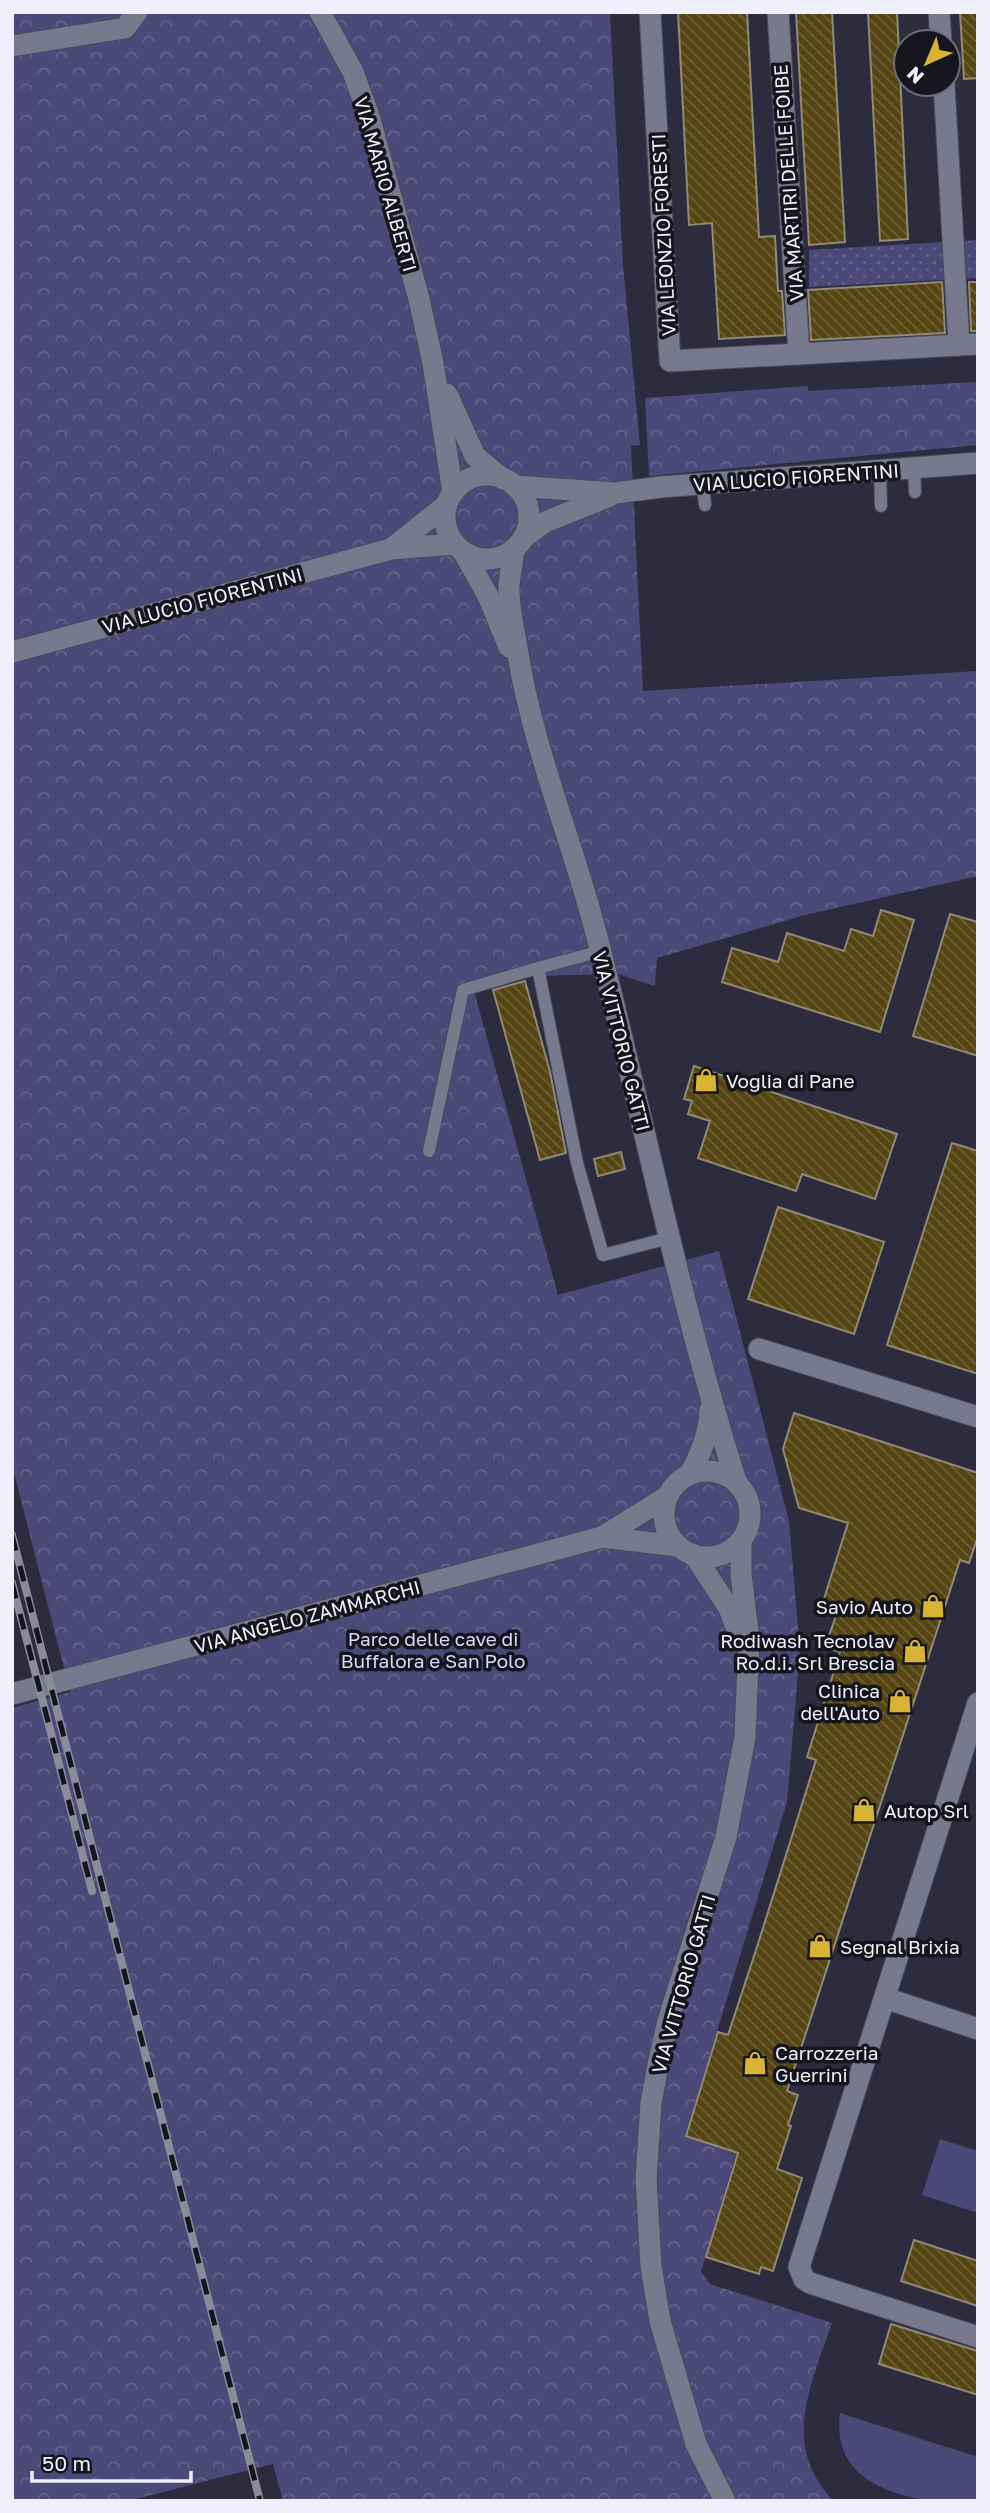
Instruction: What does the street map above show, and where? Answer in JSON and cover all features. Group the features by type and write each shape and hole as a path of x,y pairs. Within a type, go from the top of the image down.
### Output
{"street":[{"path":"12,46 125,28 137,12"},
{"name":"VIA MARIO ALBERTI","path":"320,12 353,72 369,116 419,299 433,363 449,499"},
{"name":"VIA LEONZIO FORESTI","path":"650,12 670,360 968,345"},
{"name":"VIA MARTIRI DELLE FOIBE","path":"778,12 799,354"},
{"path":"945,98 968,345"},
{"name":"VIA MARIO ALBERTI","path":"433,363 469,447 484,465 509,482"},
{"name":"VIA LUCIO FIORENTINI","path":"509,482 615,494 704,495 880,471 978,463"},
{"path":"489,475 509,482 524,497 528,511 528,525 519,544 503,556 490,559 477,558 459,548 447,532 445,519 449,499 463,483 475,477 489,475"},
{"name":"VIA LUCIO FIORENTINI","path":"519,544 545,522 615,494"},
{"name":"VIA LUCIO FIORENTINI","path":"391,549 449,499"},
{"name":"VIA VITTORIO GATTI","path":"519,544 509,593 523,681 544,765 601,951 711,1403 736,1481 748,1499 751,1510 747,1532 741,1542 741,1575 749,1639 745,1737 726,1837 668,2021 659,2060 652,2103 646,2179 651,2266 660,2321 696,2444 725,2501"},
{"name":"VIA LUCIO FIORENTINI","path":"12,652 391,549 459,548"},
{"name":"VIA VITTORIO GATTI","path":"459,548 488,596 523,681"},
{"path":"759,1349 978,1417"},
{"name":"VIA VITTORIO GATTI","path":"711,1403 708,1433 702,1451 690,1474 680,1480 668,1496 664,1517 671,1538 686,1551 729,1608 747,1667"},
{"path":"690,1474 709,1470 736,1481"},
{"name":"VIA ANGELO ZAMMARCHI","path":"12,1694 602,1537 668,1496"},
{"name":"VIA ANGELO ZAMMARCHI","path":"602,1537 686,1551"},
{"path":"686,1551 715,1557 741,1542"},
{"path":"976,1716 800,2260 800,2273 804,2279 821,2287 978,2337"},
{"path":"885,1998 978,2029"}],"lane":[{"path":"914,468 915,492"},
{"path":"880,471 881,506"},
{"path":"429,1151 463,990 601,951"},
{"path":"538,968 577,1163 603,1255 669,1238"}],"green space":[{"name":"Parco delle cave di Buffalora e San Polo","path":"12,12 610,12 623,265 640,445 631,446 643,691 978,671 978,876 805,915 657,958 655,986 618,974 532,976 474,991 558,1295 719,1251 789,1521 800,1650 787,1802 685,2136 736,2154 701,2272 710,2284 832,2323 809,2392 804,2437 808,2459 818,2480 834,2501 283,2501 273,2464 128,2501 12,2501 12,1708 70,1692 12,1465"},
{"path":"978,240 978,278 809,287 809,250"},
{"path":"978,382 978,445 649,476 645,398 808,386 808,391"},
{"path":"940,2139 978,2151 978,2213 922,2195"},
{"path":"840,2413 978,2457 978,2501 930,2501 905,2496 873,2483 850,2463 843,2449"}],"building":[{"path":"678,12 747,12 759,237 775,236 778,291 782,291 785,335 719,339 712,223 689,225"},
{"path":"796,12 832,12 845,242 809,245"},
{"path":"868,12 897,12 898,28 892,28 892,98 901,98 908,239 880,241"},
{"path":"960,12 978,12 978,78 964,79"},
{"path":"942,282 945,333 811,340 808,290"},
{"path":"969,282 978,282 978,331 971,331"},
{"path":"881,910 914,920 880,1032 722,982 732,948 778,962 787,933 844,951 851,929 873,936"},
{"path":"950,914 978,922 978,1056 913,1036"},
{"path":"525,981 550,1072 566,1153 540,1160 493,990"},
{"path":"694,1066 897,1134 875,1199 802,1174 796,1191 698,1158 710,1121 688,1114 692,1101 684,1099"},
{"path":"952,1143 978,1151 978,1374 887,1345"},
{"path":"621,1152 625,1169 598,1176 594,1159"},
{"path":"778,1207 884,1242 854,1334 748,1299"},
{"path":"794,1413 978,1473 978,1536 969,1563 960,1560 787,2091 798,2095 777,2169 802,2178 773,2271 761,2267 759,2274 706,2257 738,2153 686,2136 718,2032 728,2035 757,1947 816,1760 807,1757 840,1652 825,1647 837,1613 821,1608 848,1523 799,1508 783,1449"},
{"path":"914,2240 978,2261 978,2306 901,2281"},
{"path":"891,2324 978,2351 978,2395 879,2364"}],"railway":[{"path":"12,1535 260,2501"},
{"path":"12,1583 92,1891"}],"place":[{"name":"Voglia di Pane","path":"706,1080"},
{"name":"Savio Auto","path":"933,1606"},
{"name":"Rodiwash Tecnolav Ro.d.i. Srl Brescia","path":"915,1651"},
{"name":"Clinica dell'Auto","path":"900,1701"},
{"name":"Autop Srl","path":"864,1810"},
{"name":"Segnal Brixia","path":"820,1946"},
{"name":"Carrozzeria Guerrini","path":"755,2063"}]}
